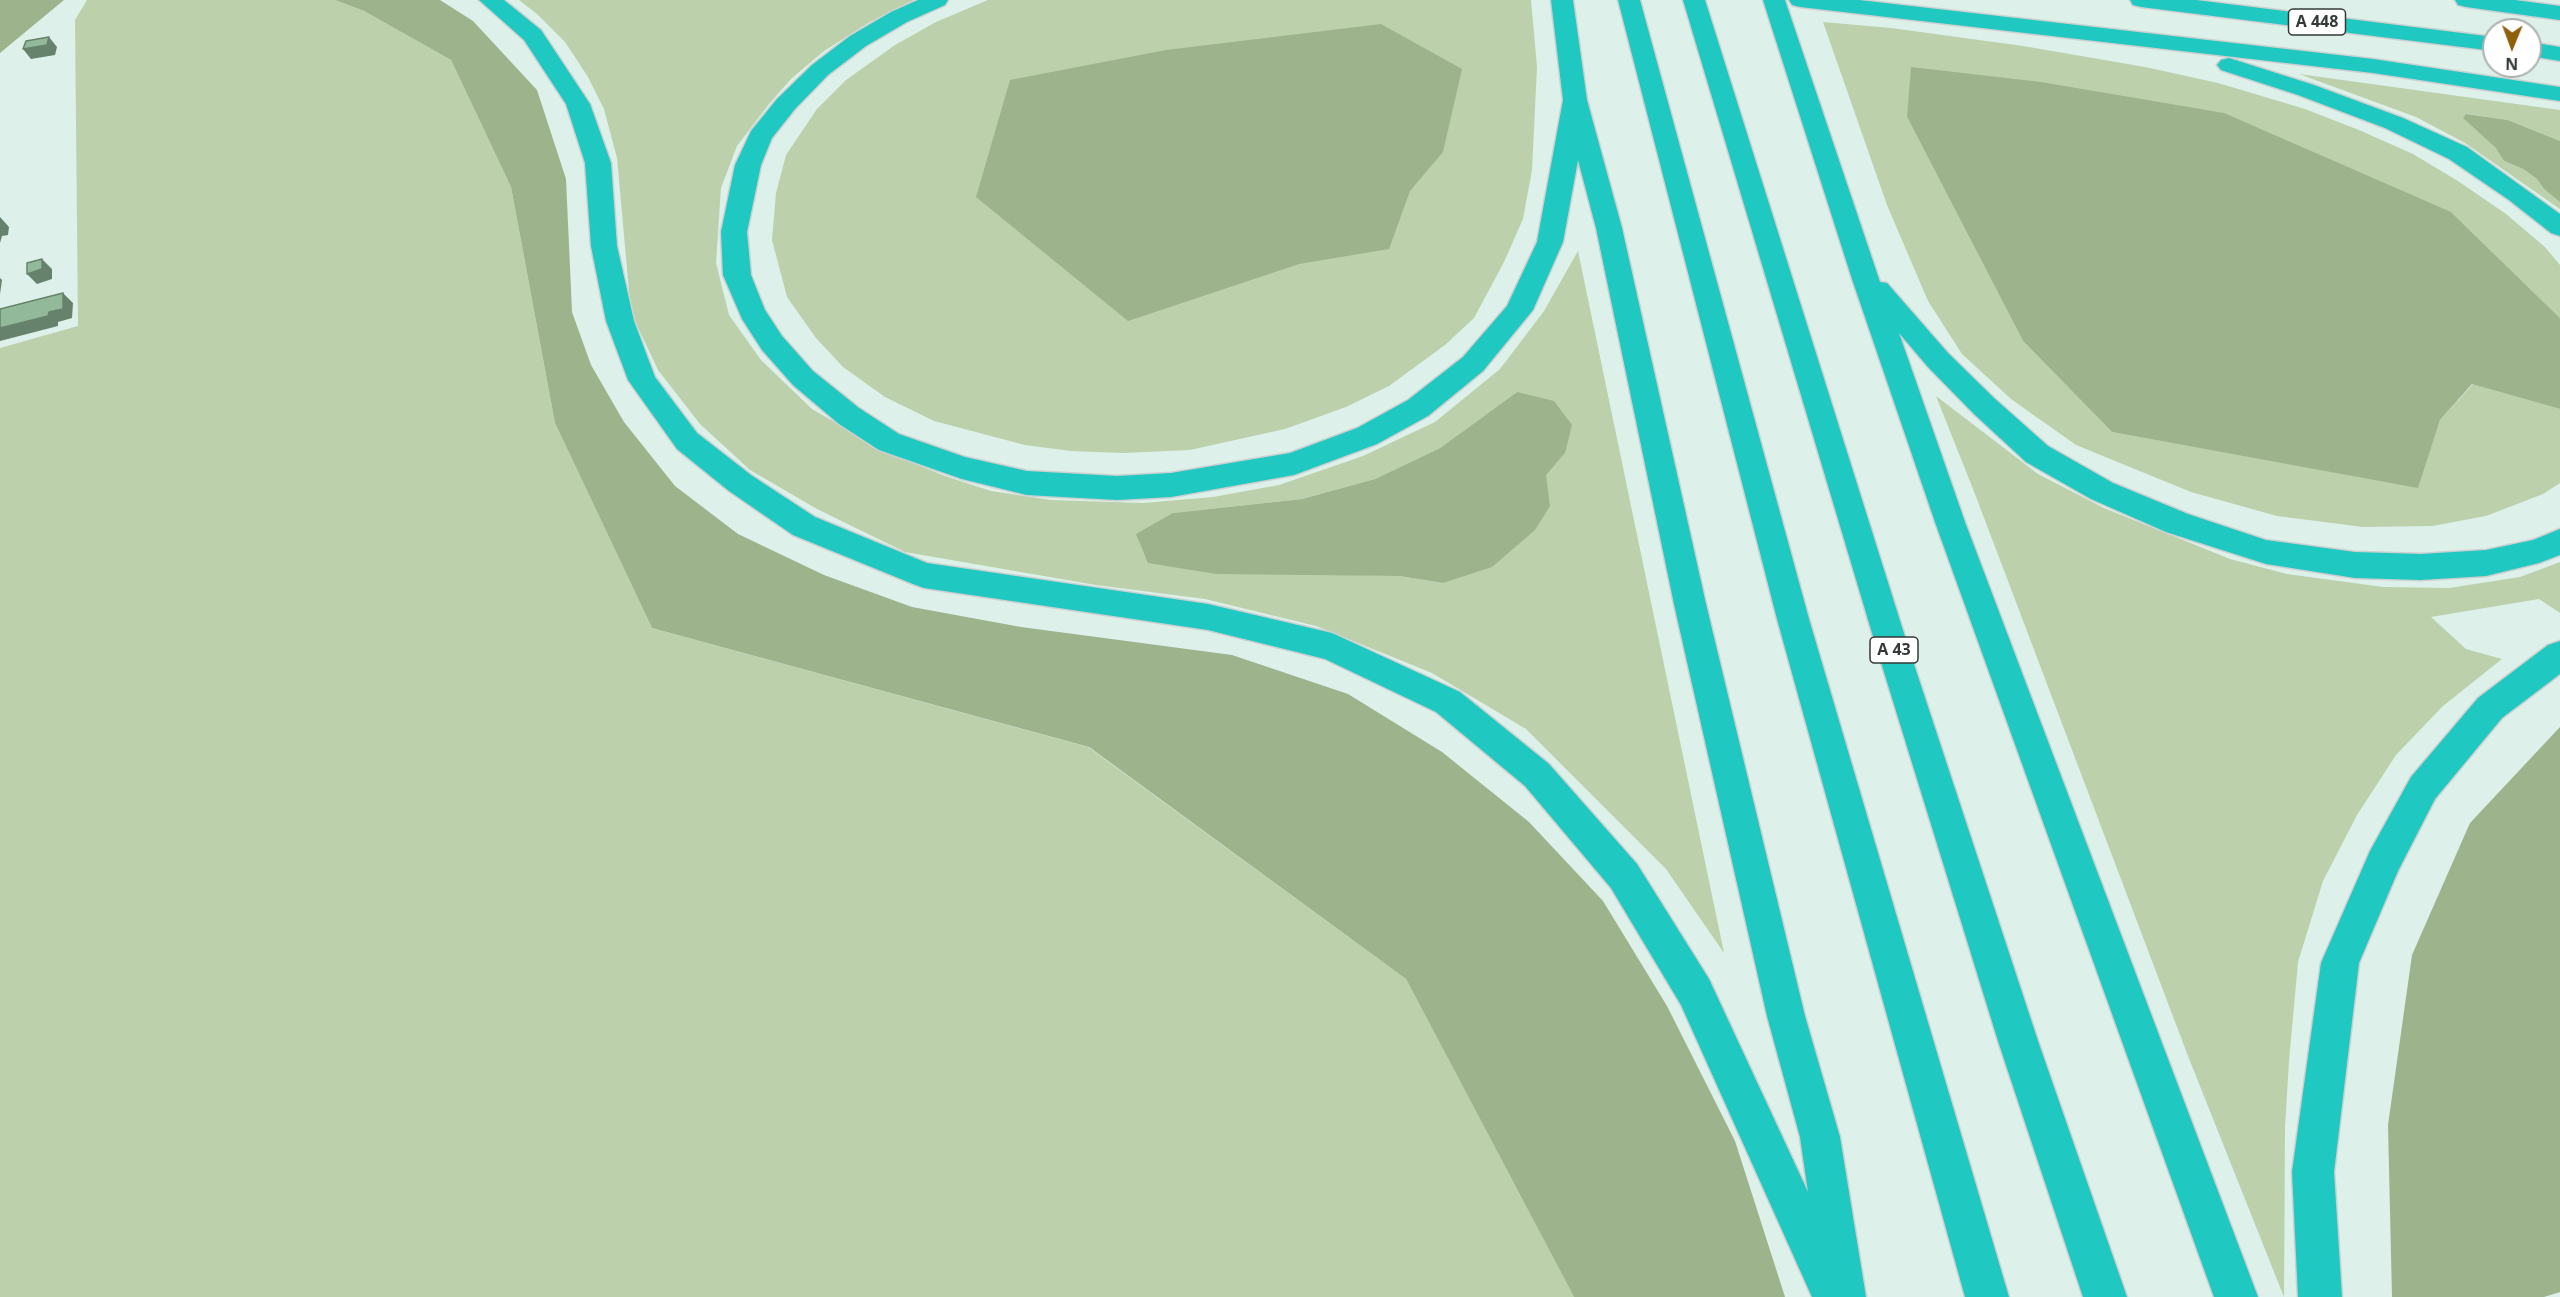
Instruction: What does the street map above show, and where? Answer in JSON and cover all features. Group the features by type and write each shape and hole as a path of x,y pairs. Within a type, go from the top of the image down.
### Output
{"highway":[{"path":"490,0 533,35 578,104 598,163 604,246 620,321 642,380 687,441 740,483 804,526 924,575 1231,622 1332,647 1448,702 1537,775 1624,876 1695,992 1834,1297"},
{"path":"937,0 899,17 858,40 820,70 786,104 760,136 748,165 734,232 737,275 752,312 772,343 803,378 849,416 889,442 962,468 1027,483 1117,489 1171,485 1242,474 1294,464 1367,436 1418,408 1473,364 1519,310 1550,242 1575,100"},
{"path":"1562,0 1575,100 1609,228 1690,604 1786,1016 1820,1137 1846,1297"},
{"path":"1629,0 1793,619 1987,1297"},
{"name":"A 43","path":"1694,0 1891,643 2018,1041 2105,1297"},
{"path":"1774,0 1866,279 1963,556 2236,1297"},
{"path":"1800,0 2162,44 2373,66 2560,94"},
{"name":"A 448","path":"2141,0 2482,43"},
{"path":"2466,0 2560,13"},
{"path":"2162,44 2306,90 2394,123 2448,148 2518,194 2560,227"},
{"path":"2542,51 2560,54"},
{"path":"1866,279 1938,360 2037,454 2102,491 2177,523 2266,552 2355,565 2421,567 2486,563 2540,551 2560,541"},
{"path":"2320,1297 2313,1172 2340,963 2383,863 2423,788 2490,708 2560,655"}],"green space":[{"path":"0,0 64,0 0,53"},
{"path":"87,0 335,0 364,11 451,60 511,187 555,423 652,628 1088,747 1406,979 1574,1297 0,1297 0,348 78,326 75,20"},
{"path":"335,0 440,0 473,21 537,90 566,179 572,312 591,365 624,422 675,486 738,534 824,575 912,607 1021,627 1232,655 1348,694 1442,752 1529,822 1603,901 1667,1006 1735,1141 1785,1297 1574,1297 1406,979 1089,747 652,628 555,423 511,187 451,60 364,11"},
{"path":"519,0 914,0 868,23 824,51 792,78 737,146 721,188 716,263 729,315 761,360 812,409 886,452 945,476 991,491 1051,500 1143,503 1213,497 1279,485 1363,456 1435,422 1500,369 1544,311 1578,251 1724,953 1666,869 1526,729 1432,673 1316,626 1205,599 1096,585 905,552 817,509 750,470 700,424 658,370 631,313 617,158 604,109 588,77 565,42","holes":["1517,392 1565,453 1443,583 1399,576 1323,574 1173,513 1302,499 1375,479 1440,448"]},
{"path":"988,0 1531,0 1537,67 1532,170 1523,219 1504,262 1474,318 1445,345 1389,386 1346,407 1285,429 1190,450 1123,453 1071,451 1025,445 934,421 885,397 843,367 816,338 787,297 772,240 776,193 786,155 817,109 846,80 895,45 936,22"},
{"path":"1823,22 1891,28 2023,46 2145,67 2218,83 2305,109 2359,130 2413,154 2458,181 2506,214 2545,247 2560,265 2560,318 2451,212 1907,117 2023,341 2112,432 2417,487 2440,420 2473,384 2560,409 2560,483 2543,494 2486,516 2432,526 2363,527 2277,516 2191,492 2076,445 2011,399 1962,354 1928,301 1887,205"},
{"path":"1381,24 1462,69 1443,152 1410,191 1389,249 1299,264 1128,321 976,197 1010,80 1166,50"},
{"path":"1911,67 2041,82 2224,113 2451,212 2560,318 2560,409 2472,384 2440,420 2418,488 2112,432 2023,341 1907,117"},
{"path":"2299,74 2560,110 2560,141 2508,120 2467,114 2504,161 2523,169 2537,179 2544,189 2560,202 2560,209 2465,143 2416,117"},
{"path":"2466,114 2508,120 2560,141 2560,202 2544,189 2537,179 2523,169 2504,161 2495,147 2463,118"},
{"path":"1517,392 1554,401 1572,425 1565,453 1546,475 1550,506 1535,530 1492,567 1443,583 1399,576 1216,574 1148,563 1136,534 1173,513 1302,499 1375,479 1440,448"},
{"path":"1936,396 2038,474 2104,508 2230,559 2287,574 2383,587 2449,588 2520,577 2560,562 2560,613 2539,599 2431,617 2466,649 2502,659 2443,706 2396,755 2357,815 2323,881 2298,962 2285,1127 2284,1297 2188,1056"},
{"path":"2560,727 2560,1292 2544,1297 2392,1297 2388,1125 2412,955 2470,823"}],"building":[{"path":"49,37 47,45 23,49 26,41"},
{"path":"42,259 42,269 27,274 27,263"},
{"path":"63,293 63,309 49,312 48,316 0,328 0,309"}]}
